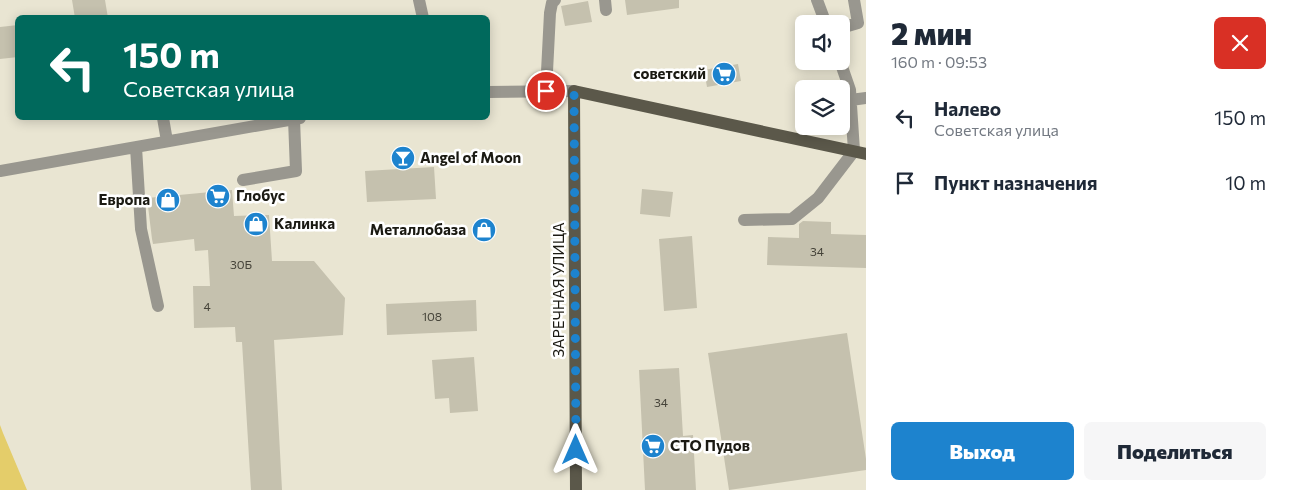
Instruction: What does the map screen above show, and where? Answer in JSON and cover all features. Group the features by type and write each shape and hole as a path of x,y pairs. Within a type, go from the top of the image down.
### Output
{"main road":[{"path":"574,91 860,153"},
{"name":"ЗАРЕЧНАЯ УЛИЦА","path":"574,91 576,490"}],"street":[{"path":"419,0 422,15"},
{"path":"546,91 550,13 552,3 556,0"},
{"path":"817,0 823,15"},
{"path":"850,25 858,23 854,0"},
{"path":"490,92 574,91"},
{"path":"744,220 792,219 818,198 860,153 850,100 866,98"},
{"path":"163,120 167,141"},
{"path":"0,171 286,120"},
{"path":"242,180 296,171 297,120"},
{"path":"136,147 141,229 158,306"}],"shaded area":[{"path":"0,425 3,433 27,490 0,490"}],"building":[{"path":"72,0 105,0 108,15 74,15"},
{"path":"625,0 679,0 679,8 627,15"},
{"path":"588,1 592,22 565,26 561,6"},
{"path":"15,25 15,57 0,59 0,27"},
{"path":"738,64 741,81 707,87 704,70"},
{"path":"434,167 436,199 367,202 365,171"},
{"path":"642,189 673,192 670,217 640,214"},
{"path":"232,190 234,216 269,215 272,261 314,261 345,298 343,335 274,340 282,490 251,490 242,342 236,342 235,327 194,328 193,286 210,286 208,250 195,251 194,239 153,244 152,239 147,198"},
{"path":"803,221 831,222 831,234 866,235 866,268 767,265 768,237 799,238 799,224"},
{"path":"692,236 697,308 664,311 659,239"},
{"path":"476,300 477,331 387,335 386,304"},
{"path":"847,333 866,459 866,470 729,490 708,353"},
{"path":"474,357 478,411 450,413 449,398 435,399 432,360"},
{"path":"679,368 683,436 693,435 696,490 645,490 639,370"}],"place":[{"name":"советский","path":"724,74"},
{"name":"Angel of Moon","path":"403,158"},
{"name":"Глобус","path":"218,196"},
{"name":"Европа","path":"168,200"},
{"name":"Калинка","path":"256,224"},
{"name":"Металлобаза","path":"484,230"},
{"name":"СТО Пудов","path":"653,446"}],"route":[{"path":"546,91 574,91 576,450"}]}
